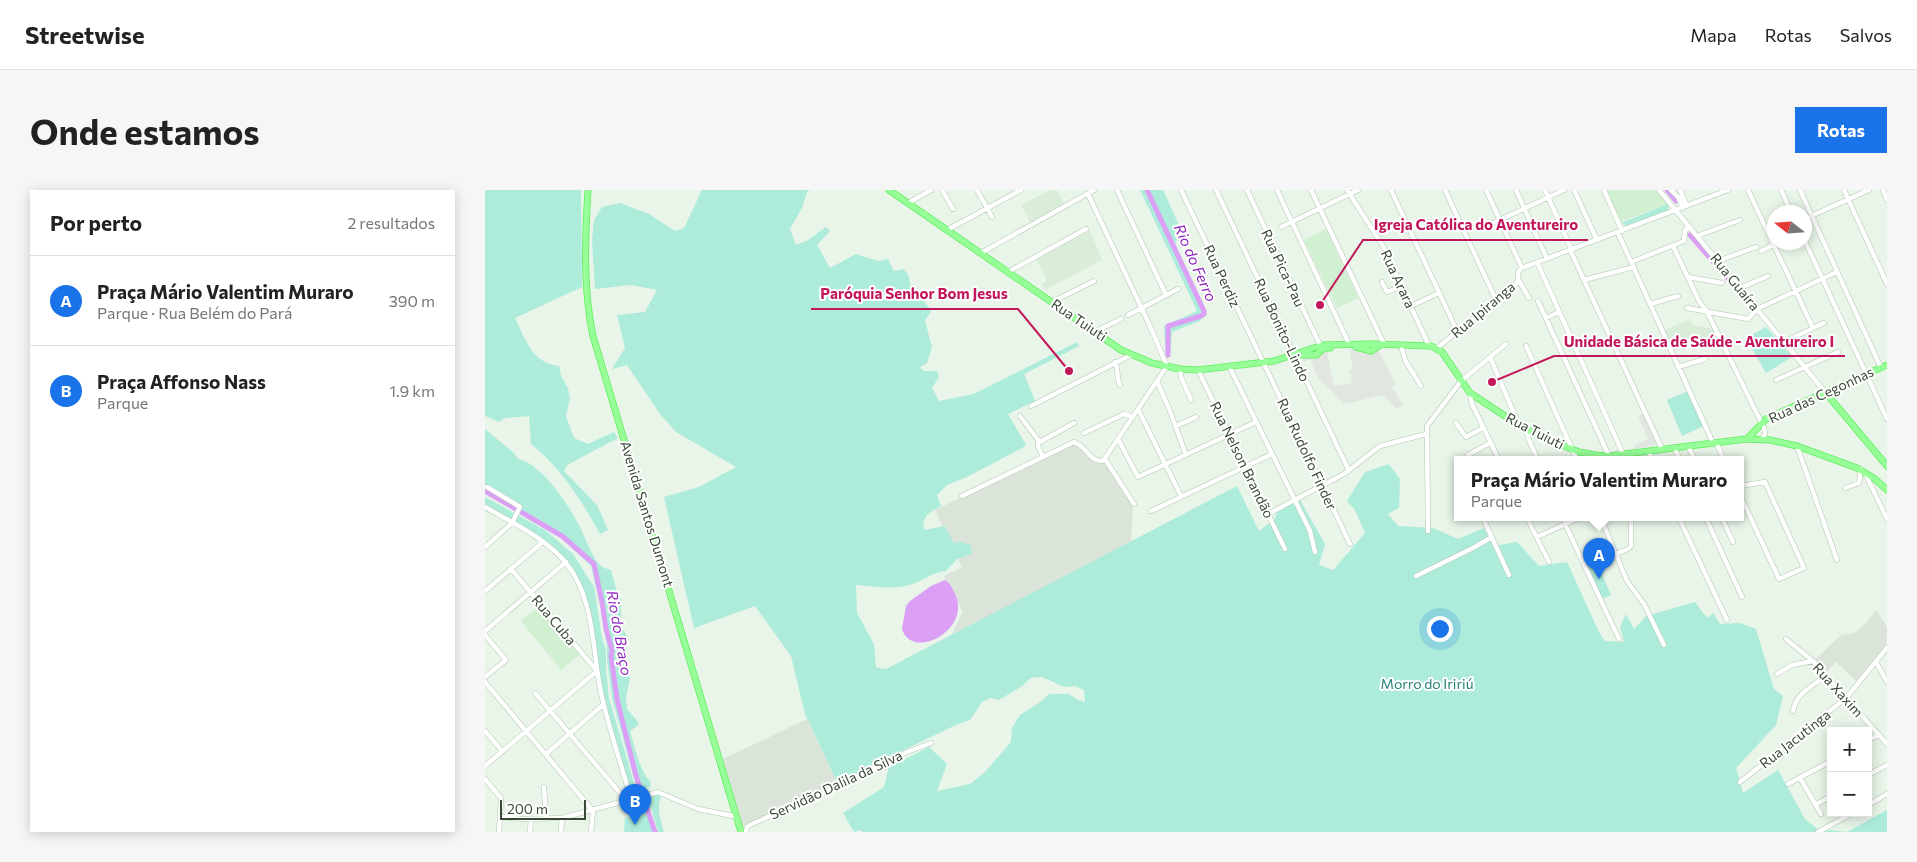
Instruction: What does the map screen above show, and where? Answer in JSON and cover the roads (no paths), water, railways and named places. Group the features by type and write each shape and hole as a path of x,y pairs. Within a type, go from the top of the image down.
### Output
{"main road":[{"name":"Avenida Santos Dumont","path":"586,190 583,252 585,301 589,332 739,832"},
{"name":"Avenida Santos Dumont","path":"586,190 586,264 593,336 739,832"},
{"name":"Rua Tuiuti","path":"889,190 1131,355 1147,362 1180,369 1230,368 1264,363 1294,355 1320,345 1349,344 1372,347"},
{"name":"Rua Tuiuti","path":"1294,355 1314,355 1327,348 1372,347 1383,344 1429,346 1437,348 1445,355 1470,393 1527,430 1590,455 1609,456 1714,442 1762,439 1797,446 1863,470 1887,490"},
{"path":"1312,348 1314,355"},
{"name":"Rua das Cegonhas","path":"1757,429 1761,423 1884,366"},
{"name":"Rua Guaíra","path":"1825,392 1887,466"},
{"path":"1746,439 1754,434 1757,429"},
{"path":"1757,429 1758,435 1762,439"}],"street":[{"path":"908,203 931,190"},
{"path":"942,190 953,209"},
{"path":"977,190 992,217"},
{"path":"947,230 1021,190"},
{"path":"981,253 1094,190"},
{"path":"1117,190 1166,295"},
{"name":"Rua Perdiz","path":"1181,190 1264,363"},
{"name":"Rua Bonito-Lindo","path":"1216,190 1349,470"},
{"name":"Rua Pica-Pau","path":"1247,190 1320,345"},
{"path":"1277,190 1349,344"},
{"path":"1311,190 1383,344"},
{"path":"1281,226 1348,192 1359,190"},
{"path":"1391,190 1457,332"},
{"path":"1445,190 1496,300"},
{"path":"1486,190 1522,268 1685,207 1714,193 1728,190"},
{"path":"1516,190 1547,259"},
{"path":"1545,190 1583,280 1662,449"},
{"path":"1489,225 1564,190"},
{"path":"1574,190 1597,240"},
{"path":"1604,190 1631,262 1722,456"},
{"name":"Rua Guaíra","path":"1659,190 1825,392"},
{"path":"1671,190 1685,207"},
{"path":"1680,190 1685,207"},
{"path":"1748,190 1767,227"},
{"path":"1781,190 1788,205"},
{"path":"1799,190 1806,205"},
{"path":"1844,190 1887,284"},
{"path":"1812,216 1869,190"},
{"path":"1883,190 1887,200"},
{"name":"Rua Arara","path":"1348,192 1380,241 1429,346"},
{"path":"962,496 1074,442 1082,446 1093,459 1103,462 1167,366 1088,194"},
{"path":"1812,218 1884,366"},
{"path":"1697,236 1740,220"},
{"path":"1631,262 1684,241 1685,231 1689,226"},
{"path":"1008,272 1086,229"},
{"path":"1673,246 1766,432 1762,439"},
{"path":"1718,262 1756,247"},
{"path":"1761,251 1767,248"},
{"path":"1778,250 1813,328"},
{"path":"1809,250 1887,419"},
{"path":"1537,262 1623,454"},
{"path":"1583,280 1634,267"},
{"name":"Rua Ipiranga","path":"1437,348 1516,284 1518,272 1522,268"},
{"path":"1687,308 1745,319 1750,318 1757,309 1837,272"},
{"path":"1739,288 1768,276"},
{"path":"1688,277 1723,283"},
{"path":"1518,279 1529,298"},
{"path":"1052,302 1094,281"},
{"path":"1382,282 1387,292 1402,286"},
{"path":"1128,314 1178,289"},
{"path":"1411,306 1439,293"},
{"path":"1650,304 1678,296"},
{"path":"1538,301 1609,456"},
{"path":"1546,318 1559,312"},
{"path":"1096,331 1121,319"},
{"path":"1784,342 1824,323"},
{"path":"1428,531 1427,426 1461,381 1506,344"},
{"path":"1401,345 1405,360 1421,386"},
{"path":"1526,346 1576,456"},
{"path":"1776,380 1838,352"},
{"path":"1031,406 1131,355"},
{"path":"1490,357 1520,426"},
{"path":"1679,367 1705,359"},
{"path":"1115,362 1120,385"},
{"name":"Rua Rudolfo Finder","path":"1264,363 1350,544"},
{"path":"1230,368 1311,534 1315,552"},
{"path":"1180,369 1181,377 1191,400"},
{"name":"Rua Nelson Brandão","path":"1198,370 1285,549"},
{"path":"1157,381 1186,455"},
{"path":"1470,393 1471,404 1497,456"},
{"path":"1138,409 1181,496"},
{"path":"1085,432 1124,414 1133,417"},
{"path":"1020,416 1039,442 1038,446 1043,457"},
{"path":"1176,426 1196,417"},
{"path":"1118,439 1138,477 1257,422"},
{"path":"1039,442 1074,423"},
{"path":"1456,423 1466,437 1483,428"},
{"path":"1527,430 1528,438 1536,456"},
{"path":"1268,514 1349,470 1380,446 1426,434"},
{"path":"1468,455 1491,443"},
{"path":"1688,446 1693,456"},
{"path":"1797,446 1837,560"},
{"path":"1674,447 1677,456"},
{"path":"1649,450 1651,456"},
{"path":"1151,510 1272,454"},
{"path":"1105,459 1134,504"},
{"path":"1845,488 1859,483 1863,470"},
{"path":"1863,470 1887,519"},
{"path":"1744,485 1765,482 1804,568 1779,579 1744,504"},
{"path":"485,547 512,523 520,508 520,506 487,487"},
{"path":"485,507 543,542 566,562 577,580 586,601 597,671 628,800"},
{"path":"1484,521 1509,575"},
{"path":"1528,521 1549,562"},
{"path":"1566,521 1619,639"},
{"path":"1537,538 1573,521"},
{"path":"1602,521 1627,581 1644,604 1665,645"},
{"path":"1616,554 1631,546 1631,521"},
{"path":"1680,521 1727,620"},
{"path":"1707,521 1742,597"},
{"path":"1723,521 1733,542"},
{"path":"1416,576 1492,537"},
{"path":"486,589 543,542"},
{"path":"485,630 566,562"},
{"name":"Rua Cuba","path":"511,569 597,671"},
{"path":"485,635 506,660 485,677"},
{"name":"Rua Xaxim","path":"1787,639 1827,675 1887,744"},
{"name":"Rua Jacutinga","path":"1740,782 1847,698 1887,648"},
{"path":"1777,674 1792,665 1813,661"},
{"path":"1876,662 1887,681"},
{"path":"485,766 597,671"},
{"path":"1793,711 1795,701 1799,696 1827,675"},
{"path":"485,682 593,811 591,832"},
{"path":"535,693 628,800"},
{"path":"545,754 604,704"},
{"path":"485,731 502,751"},
{"path":"1872,738 1879,734"},
{"name":"Servidão Dalila da Silva","path":"746,832 747,827 750,825 789,806 818,796 931,743"},
{"path":"1788,784 1827,763"},
{"path":"1872,773 1887,765"},
{"path":"1800,778 1821,814"},
{"path":"485,779 501,798 499,832"},
{"path":"544,787 546,819"},
{"path":"500,817 531,820 562,818 593,811 649,793 663,793 698,808 733,816"},
{"path":"1872,803 1887,794"},
{"path":"1815,804 1827,798"},
{"path":"1818,832 1846,817"},
{"path":"561,832 562,818"},
{"path":"530,832 531,820"}],"waterway":[{"name":"Rio do Ferro","path":"1147,190 1204,311 1204,314 1201,316 1168,326 1168,355"},
{"path":"1667,190 1676,201"},
{"path":"1690,235 1743,296"},
{"name":"Rio do Braço","path":"485,491 562,536 594,564 606,629 612,650 611,656 617,699 636,776 655,832"}],"place":[{"name":"Igreja Católica do Aventureiro","path":"1320,305"},
{"name":"Paróquia Senhor Bom Jesus","path":"1069,371"},
{"name":"Unidade Básica de Saúde - Aventureiro I","path":"1492,382"},
{"name":"Praça Mário Valentim Muraro","path":"1599,579"},
{"name":"Praça Affonso Nass","path":"635,825"}],"park label":[{"name":"Morro do Iririú","path":"1427,684"}]}
